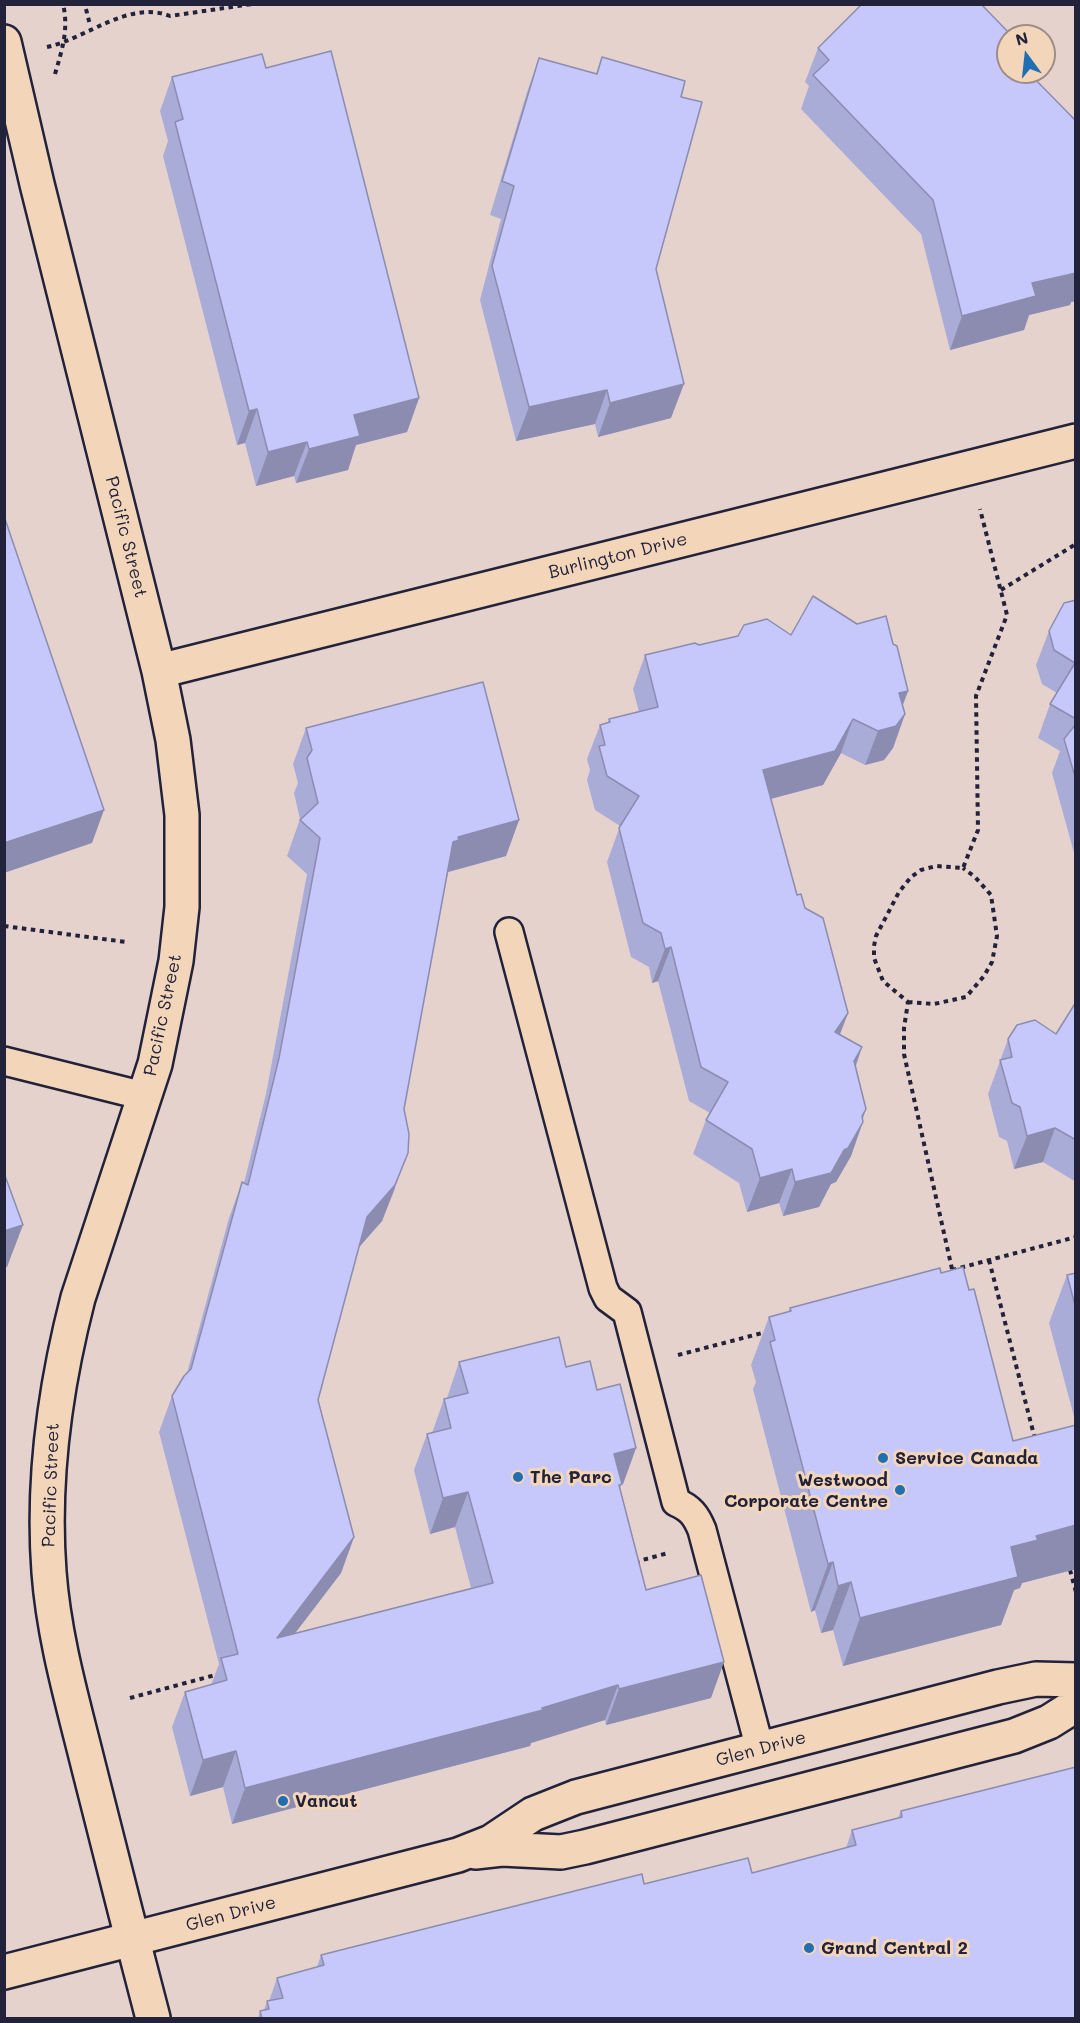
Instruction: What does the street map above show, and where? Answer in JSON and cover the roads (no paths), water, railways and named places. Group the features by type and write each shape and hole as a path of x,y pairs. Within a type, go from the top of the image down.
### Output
{"street":[{"name":"Pacific Street","path":"4,42 37,184 159,671 180,790 183,852 182,907 168,1006 158,1053 78,1298 66,1346 55,1407 48,1503 50,1575 59,1645 153,2019"},
{"name":"Burlington Drive","path":"159,671 1076,441"},
{"name":"Glen Drive","path":"458,1855 491,1842 533,1814 562,1802 998,1687 1036,1679 1076,1680"},
{"name":"Glen Drive","path":"4,1972 458,1855 502,1849 561,1852 585,1847 1014,1736 1049,1722 1076,1705"}],"lane":[{"path":"509,932 603,1288 608,1298 627,1312 676,1502 688,1507 695,1514 705,1543 760,1749"},
{"path":"4,1061 144,1096"}],"place":[{"name":"Service Canada","path":"883,1458"},
{"name":"The Parc","path":"518,1477"},
{"name":"Westwood Corporate Centre","path":"900,1490"},
{"name":"Vancut","path":"283,1801"},
{"name":"Grand Central 2","path":"809,1948"}]}
